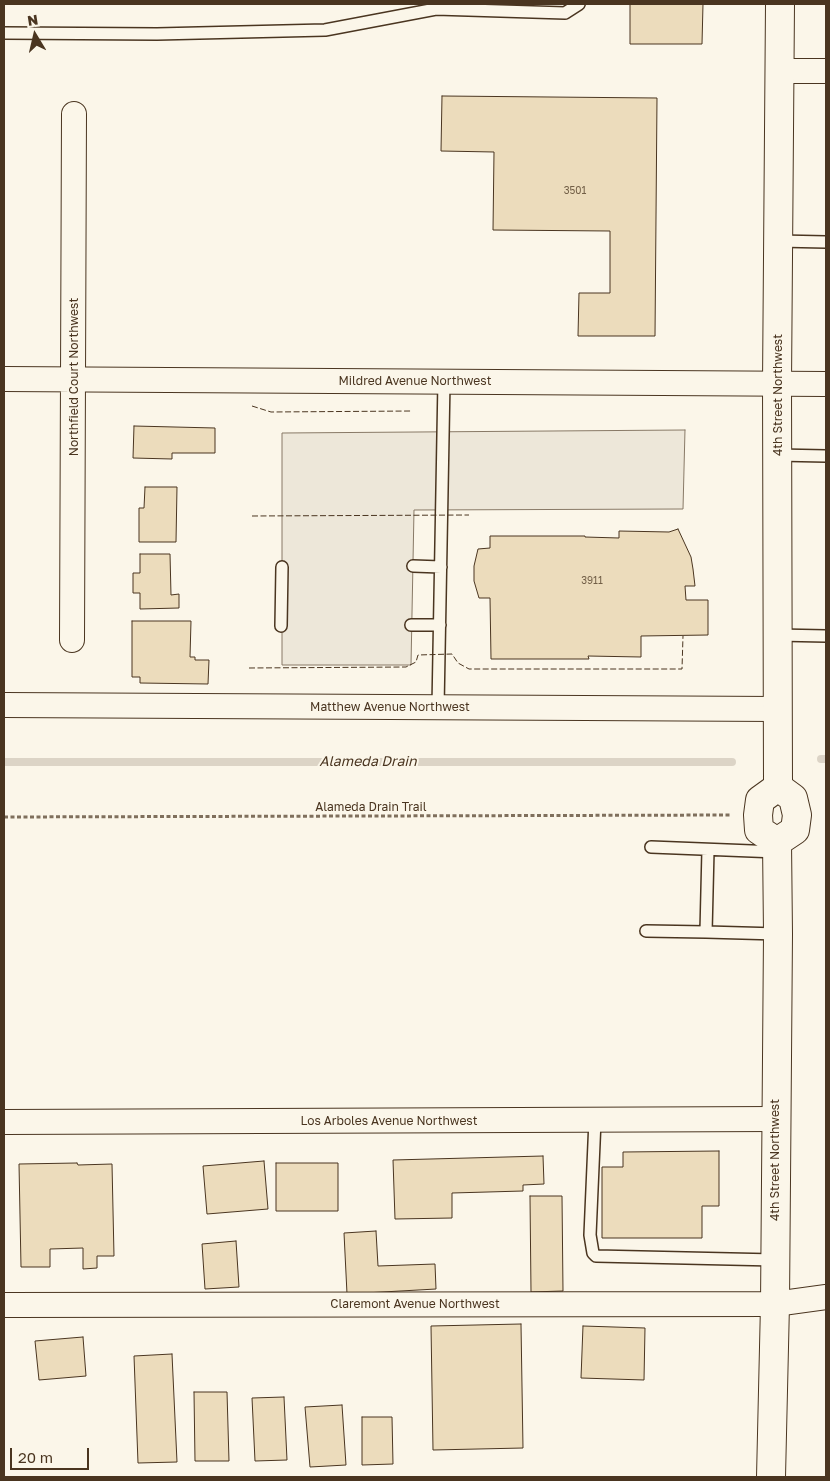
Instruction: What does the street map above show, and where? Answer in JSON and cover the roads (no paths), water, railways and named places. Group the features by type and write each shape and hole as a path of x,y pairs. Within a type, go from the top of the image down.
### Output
{"main road":[{"name":"4th Street Northwest","path":"771,1477 775,1304 777,847 795,830 798,815 793,798 778,787 777,383 780,4"}],"street":[{"path":"780,71 826,71"},
{"name":"Northfield Court Northwest","path":"72,640 74,114"},
{"name":"Mildred Avenue Northwest","path":"4,379 826,384"},
{"name":"Matthew Avenue Northwest","path":"4,705 777,709"},
{"name":"Los Arboles Avenue Northwest","path":"4,1122 775,1119"},
{"name":"Claremont Avenue Northwest","path":"4,1305 775,1304 826,1297"}],"lane":[{"path":"4,33 157,34 325,30 436,6 565,13 579,4"},
{"path":"778,241 826,242"},
{"path":"438,707 444,381"},
{"path":"777,455 826,456"},
{"path":"413,566 441,566"},
{"path":"281,626 282,567"},
{"path":"411,625 440,625"},
{"path":"777,635 826,636"},
{"path":"651,847 708,850 777,847"},
{"path":"706,932 708,850"},
{"path":"646,931 778,934"},
{"path":"595,1120 590,1235 593,1253 596,1256 775,1260"}],"waterway":[{"name":"Alameda Drain","path":"821,759 826,759"},
{"name":"Alameda Drain","path":"4,762 732,762"}]}
